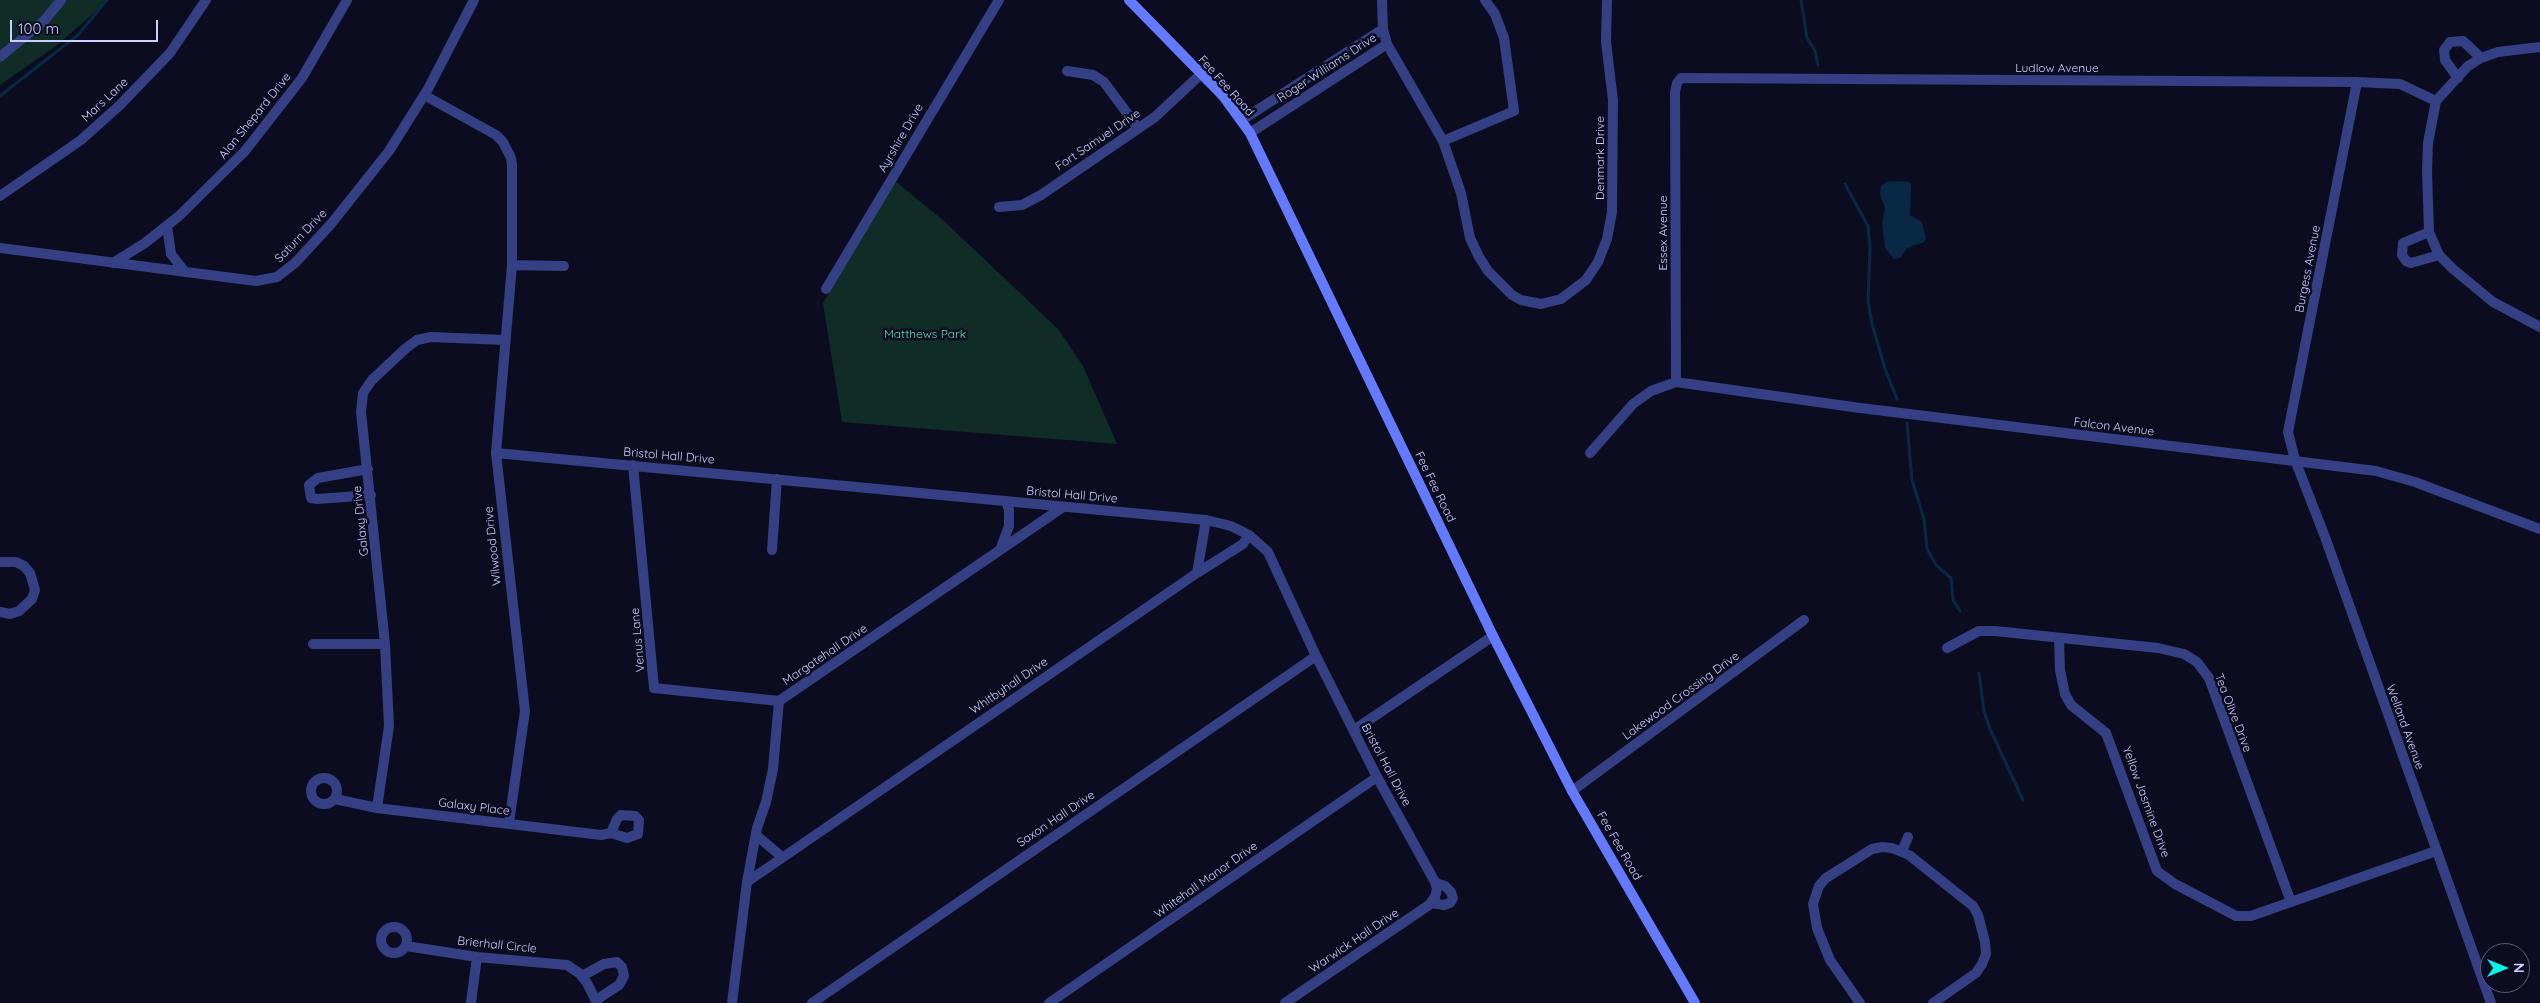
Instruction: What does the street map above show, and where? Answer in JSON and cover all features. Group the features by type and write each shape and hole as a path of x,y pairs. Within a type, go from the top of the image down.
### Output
{"street":[{"path":"0,57 44,21 61,0"},
{"name":"Mars Lane","path":"0,196 81,140 120,105 170,53 206,0"},
{"name":"Alan Shepard Drive","path":"112,264 167,226 216,182 266,127 302,78 347,0"},
{"name":"Saturn Drive","path":"2,245 112,264 256,281 272,279 283,274 320,237 365,183 402,131 424,95 474,0"},
{"name":"Ayrshire Drive","path":"826,289 999,0"},
{"name":"Fee Fee Road","path":"1129,0 1242,120 1250,133 1493,636 1572,791 1695,1003"},
{"path":"1382,0 1383,29 1387,44"},
{"path":"1443,141 1514,110 1504,38 1495,14 1485,0"},
{"name":"Denmark Drive","path":"1561,299 1586,280 1598,262 1608,239 1612,212 1614,100 1606,42 1607,0"},
{"path":"1242,120 1383,29"},
{"path":"2458,78 2445,60 2444,50 2450,42 2463,41 2482,58"},
{"name":"Roger Williams Drive","path":"1250,133 1387,44 1443,141 1461,193 1470,238 1488,271 1502,286 1521,300 1541,304 1561,299"},
{"path":"2540,48 2498,52 2468,66 2436,101 2428,143 2429,232 2439,255 2493,302 2540,327"},
{"path":"1066,71 1094,75 1104,82 1138,128"},
{"name":"Fort Samuel Drive","path":"999,208 1013,207 1030,202 1156,117 1200,74"},
{"name":"Ludlow Avenue","path":"1677,83 1681,78 2357,82 2400,84 2436,101"},
{"name":"Burgess Avenue","path":"2295,460 2288,432 2357,82"},
{"name":"Essex Avenue","path":"1676,382 1675,92 1677,83"},
{"name":"Wilwood Drive","path":"424,95 496,135 508,150 511,158 513,181 512,265 504,340 496,453 525,711 509,823"},
{"path":"167,226 172,254 184,272"},
{"path":"2429,232 2403,243 2402,255 2406,261 2411,263 2439,255"},
{"path":"512,265 564,266"},
{"name":"Galaxy Drive","path":"377,808 388,726 385,644 361,412 363,393 372,380 404,349 417,340 431,337 504,340"},
{"path":"1590,453 1633,404 1650,392 1676,382"},
{"name":"Falcon Avenue","path":"1676,382 1860,408 2295,460 2394,476 2540,529"},
{"name":"Bristol Hall Drive","path":"496,453 1206,520 1231,526 1249,535 1268,552 1316,656 1378,777 1436,883 1444,886 1451,892 1453,898 1450,903 1444,905 1433,900"},
{"name":"Welland Avenue","path":"2295,460 2325,538 2491,1003"},
{"name":"Venus Lane","path":"633,465 654,688 779,701"},
{"path":"368,469 318,478 309,485 312,498 318,499 371,495"},
{"path":"772,550 777,479"},
{"path":"999,551 1009,526 1009,510 1006,501"},
{"name":"Margatehall Drive","path":"732,1003 747,882 756,835 773,769 779,701 1063,507"},
{"path":"1197,572 1206,520"},
{"name":"Whitbyhall Drive","path":"747,882 1197,572 1243,544 1249,535"},
{"path":"0,562 16,562 24,566 30,573 34,590 32,599 19,612 0,612"},
{"name":"Lakewood Crossing Drive","path":"1572,791 1804,620"},
{"name":"Tea Olive Drive","path":"1947,648 1979,631 2158,648 2184,654 2197,662 2209,678 2291,902"},
{"path":"1354,730 1493,636"},
{"name":"Yellow Jasmine Drive","path":"2059,639 2060,670 2065,694 2071,705 2106,733 2111,742 2157,871 2176,884 2236,916 2251,916 2436,851"},
{"path":"313,644 385,644"},
{"name":"Saxon Hall Drive","path":"812,1003 1316,656"},
{"name":"Whitehall Manor Drive","path":"1049,1003 1378,777"},
{"name":"Galaxy Place","path":"335,799 377,808 601,835 611,833"},
{"path":"756,835 782,857"},
{"path":"1902,851 1908,837"},
{"path":"1860,1003 1830,960 1822,942 1814,915 1815,895 1819,886 1826,878 1872,849 1892,848 1902,851 1973,906 1985,942 1986,954 1976,973 1933,1003"},
{"path":"1433,900 1436,883"},
{"name":"Warwick Hall Drive","path":"1286,1003 1433,900"},
{"name":"Brierhall Circle","path":"406,946 477,957 567,965 582,976"},
{"path":"471,1003 477,957"},
{"path":"616,962 622,967 624,976 619,985 597,1001 582,976 604,964 616,962"}],"green space":[{"path":"0,0 109,0 56,46 0,85"},
{"name":"Matthews Park","path":"895,181 944,221 1058,329 1083,366 1117,444 842,422 823,303"}],"water":[{"path":"1906,181 1911,183 1910,215 1922,222 1926,238 1924,242 1907,248 1900,258 1894,259 1885,248 1882,223 1885,208 1880,194 1881,186 1886,182"}],"waterway":[{"path":"0,96 78,35 107,0"},
{"path":"1801,0 1807,38 1815,51 1818,65"},
{"path":"1845,184 1868,226 1870,249 1868,301 1872,324 1885,369 1897,399"},
{"path":"1907,423 1912,480 1924,519 1927,549 1936,565 1951,578 1953,600 1960,611"},
{"path":"1979,673 1984,711 1990,729 2023,800"}]}
